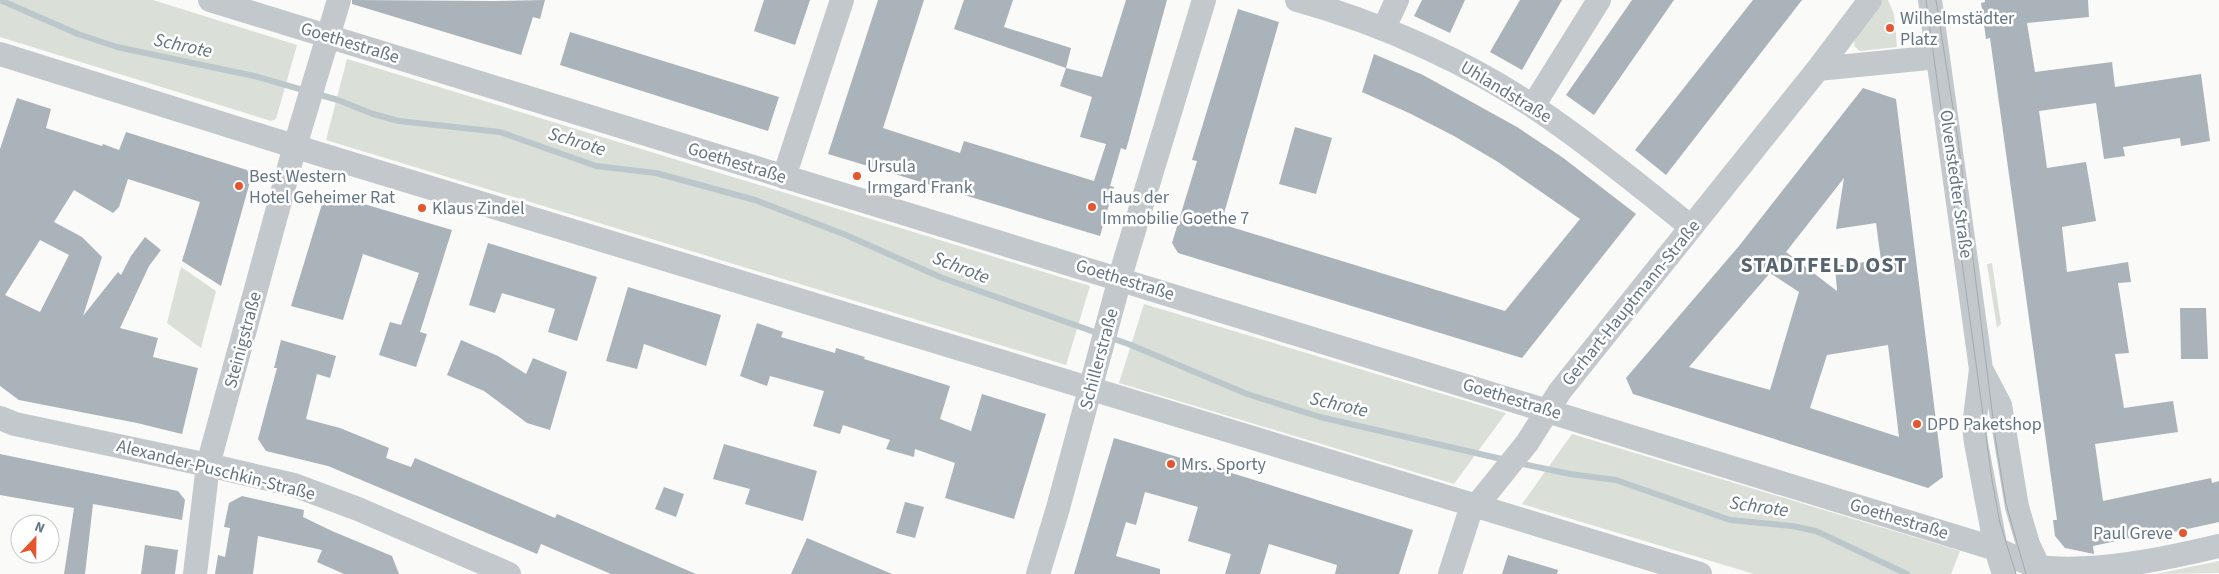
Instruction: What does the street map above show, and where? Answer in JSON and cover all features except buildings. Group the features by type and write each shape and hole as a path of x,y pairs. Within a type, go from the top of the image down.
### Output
{"street":[{"name":"Goethestraße","path":"210,0 1996,549 2040,570 2113,572 2219,546"},
{"name":"Steinigstraße","path":"195,574 208,465 295,146 339,0"},
{"path":"784,177 842,0"},
{"name":"Schillerstraße","path":"1038,574 1110,317 1204,0"},
{"name":"Uhlandstraße","path":"1297,0 1384,28 1459,64 1533,106 1593,149 1691,227"},
{"path":"1384,28 1397,0"},
{"path":"1533,106 1599,0"},
{"name":"Gerhart-Hauptmann-Straße","path":"1450,574 1465,523 1526,443 1567,383 1818,69 1870,0"},
{"name":"Olvenstedter Straße","path":"1930,0 1982,369 1974,426 1982,483 1996,549 2004,574"},
{"path":"0,54 295,146 1700,574"},
{"path":"1818,69 1938,56"},
{"name":"Olvenstedter Straße","path":"1982,369 2000,405 2017,507 2028,544 2040,570"},
{"name":"Alexander-Puschkin-Straße","path":"0,418 15,424 208,465 310,490 509,574"}],"shaded area":[{"path":"0,0 153,0 297,45 276,119 271,121 0,37"},
{"path":"1882,0 1888,0 1894,14 1897,47 1860,51 1854,46 1855,34"},
{"path":"347,59 1090,286 1066,365 326,140"},
{"path":"1992,263 2001,324 1997,328 1987,264"},
{"path":"181,267 216,291 201,348 167,323"},
{"path":"1144,304 1506,413 1454,484 1119,383"},
{"path":"1572,434 1960,551 1951,574 1754,574 1522,504"},
{"path":"2219,561 2219,573 2156,574"}],"waterway":[{"name":"Schrote","path":"0,0 78,34 117,47 254,76 338,100 373,114 399,121 500,132 596,166 656,173 755,200 846,235 940,277 1131,345 1247,394 1320,417 1506,460"},
{"name":"Schrote","path":"1518,463 1570,474 1616,480 1730,520 1792,526 1816,531 1907,574"}],"tram line":[{"path":"1926,0 1992,480 2000,523 2016,574"},
{"path":"1936,0 1959,147 1996,443 2006,504 2026,574"}],"place":[{"name":"Wilhelmstädter Platz","path":"1890,28"},
{"name":"Ursula Irmgard Frank","path":"857,176"},
{"name":"Best Western Hotel Geheimer Rat","path":"239,186"},
{"name":"Haus der Immobilie Goethe 7","path":"1092,207"},
{"name":"Klaus Zindel","path":"422,208"},
{"name":"DPD Paketshop","path":"1917,424"},
{"name":"Mrs. Sporty","path":"1171,464"},
{"name":"Paul Greve","path":"2183,533"}],"district":[{"name":"STADTFELD OST","path":"1824,265"}]}
